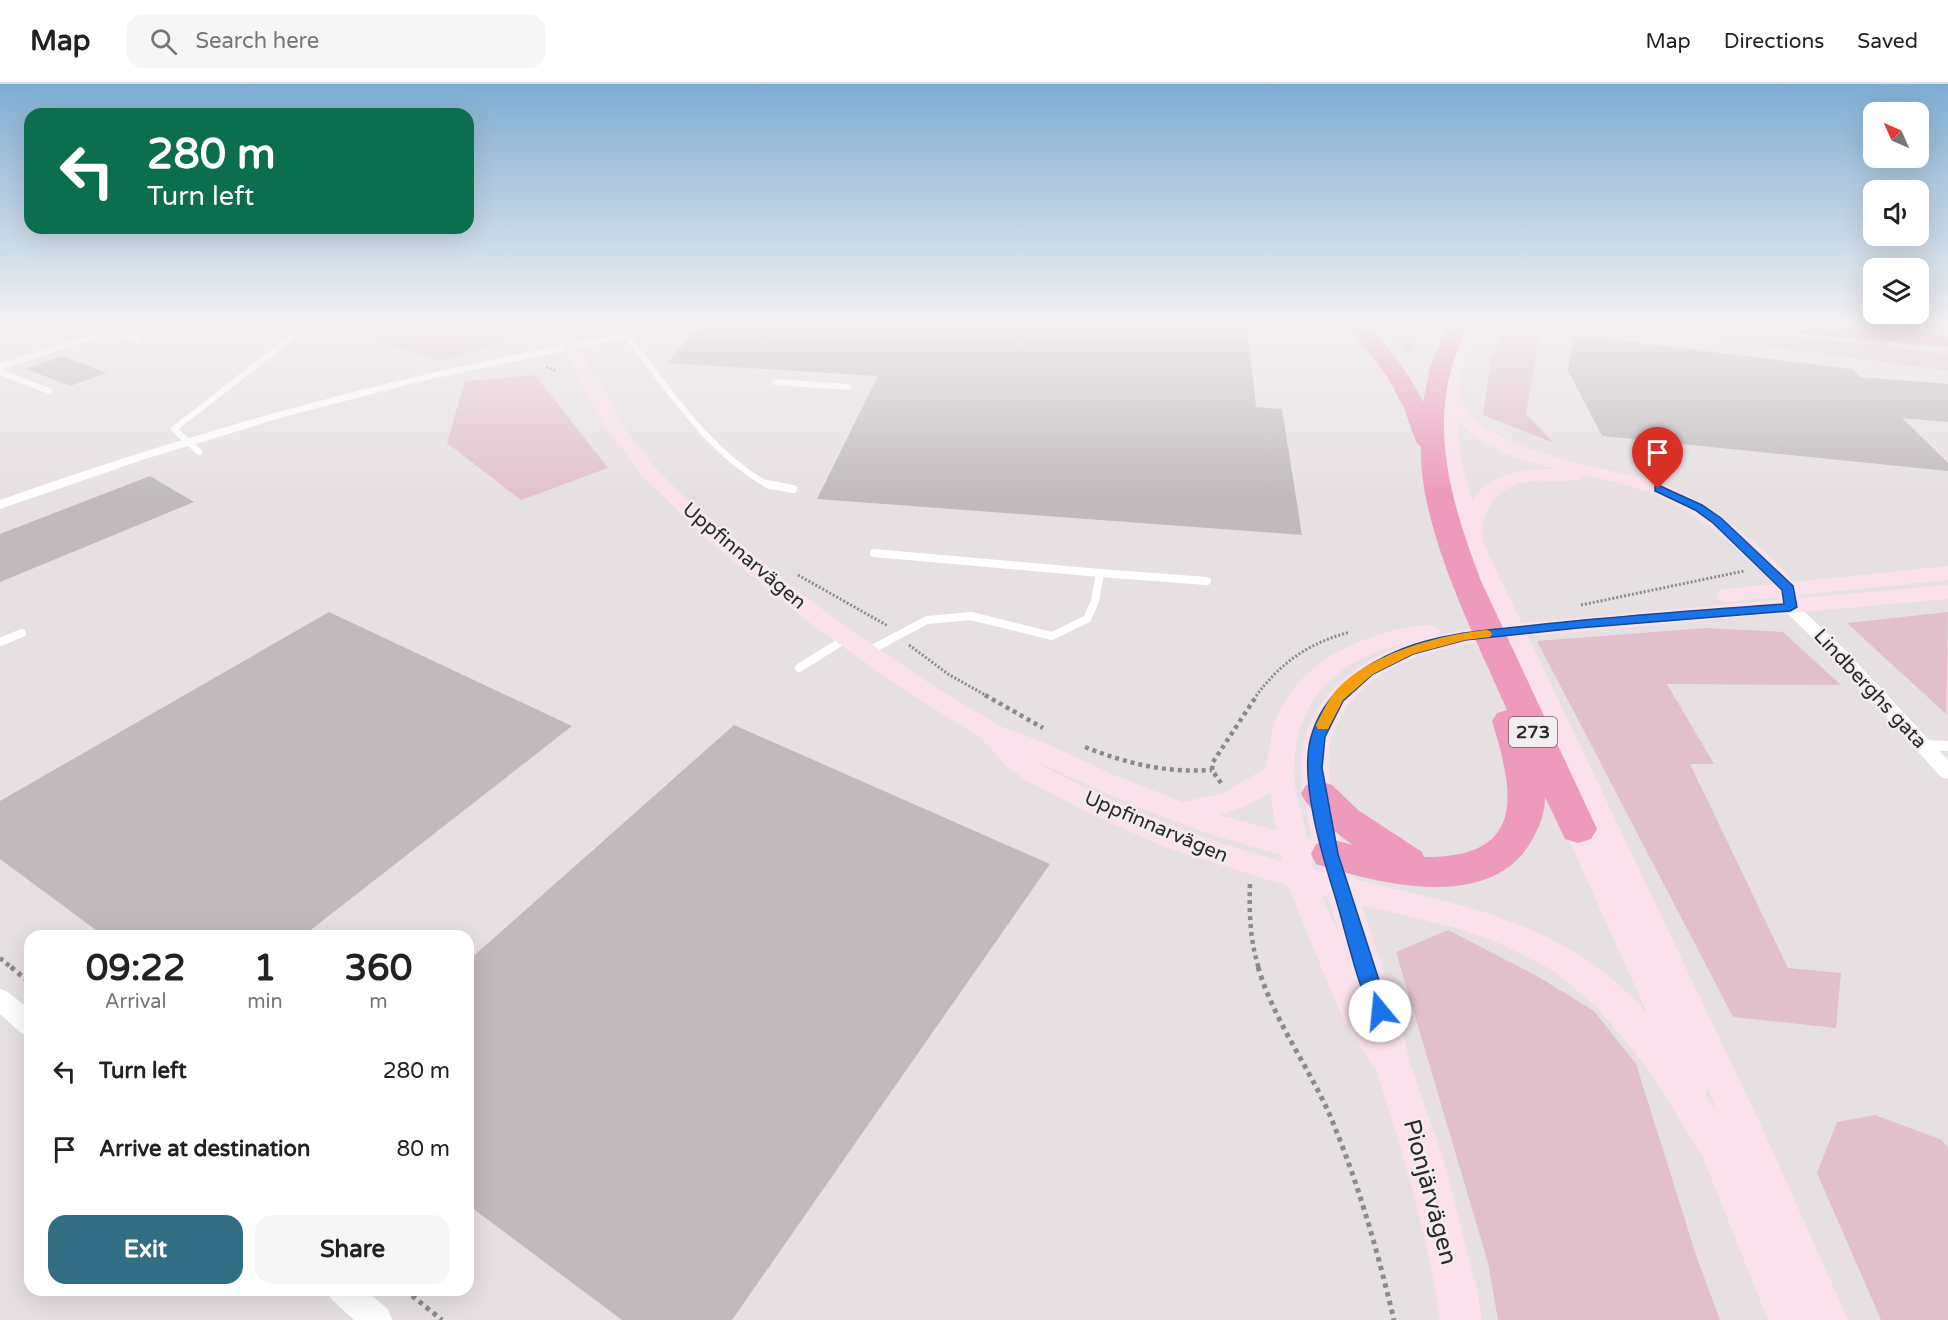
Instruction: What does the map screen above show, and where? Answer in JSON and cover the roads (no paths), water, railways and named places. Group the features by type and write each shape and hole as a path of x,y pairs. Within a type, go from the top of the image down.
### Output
{"highway":[{"name":"273","path":"1402,381 1432,452 1449,536 1458,563 1578,829"},
{"path":"1432,452 1435,395 1439,381"},
{"path":"1335,871 1458,871 1486,863 1514,840 1523,825 1527,800 1523,766 1502,701 1489,634"},
{"path":"1319,794 1360,831 1422,872"}],"main road":[{"name":"Uppfinnarvägen","path":"589,381 612,424 657,481 715,536 783,592 847,638 989,732 1021,764 1092,803 1204,851 1300,879 1335,871"},
{"name":"273","path":"1453,381 1449,424 1452,460 1472,535 1556,729 1677,981 1827,1320"},
{"path":"1451,392 1471,425 1501,444 1536,456 1638,482 1679,497 1698,508 1717,521 1782,595"},
{"path":"1472,535 1478,508 1494,488 1511,480 1550,474 1594,477 1644,491 1692,512 1722,537 1782,595"},
{"name":"Pionjärvägen","path":"1393,1066 1360,1020 1300,879 1280,772 1287,726 1299,700 1311,684 1327,669 1347,655 1393,638 1420,640 1465,636 1575,619 1948,573"},
{"name":"Pionjärvägen","path":"1782,595 1948,592"},
{"name":"Pionjärvägen","path":"1420,640 1408,651 1368,671 1338,698 1318,737 1315,768 1335,871 1380,1011 1393,1066 1423,1155 1457,1293 1461,1320"},
{"name":"Uppfinnarvägen","path":"989,732 1038,750 1073,770 1179,814 1293,846 1335,871"},
{"path":"1179,814 1225,806 1240,800 1280,772"},
{"name":"273","path":"1578,829 1654,989 1789,1320"},
{"path":"1335,871 1501,929 1554,955 1587,977 1619,1006 1647,1037 1717,1146"}],"street":[{"path":"0,505 187,441 408,381"},
{"name":"Lindberghs gata","path":"1782,595 1948,772"},
{"path":"0,999 24,1020"},
{"path":"349,1296 377,1320"}],"lane":[{"path":"22,381 49,391"},
{"path":"200,452 174,429 236,381"},
{"path":"662,381 695,423 753,477 770,486 793,489"},
{"path":"775,382 848,387"},
{"path":"874,553 1207,581"},
{"path":"867,652 927,620 971,616 1052,636 1087,619 1095,601 1100,573"},
{"path":"0,642 22,633"},
{"path":"799,668 847,638"},
{"path":"1923,745 1948,746"}]}
